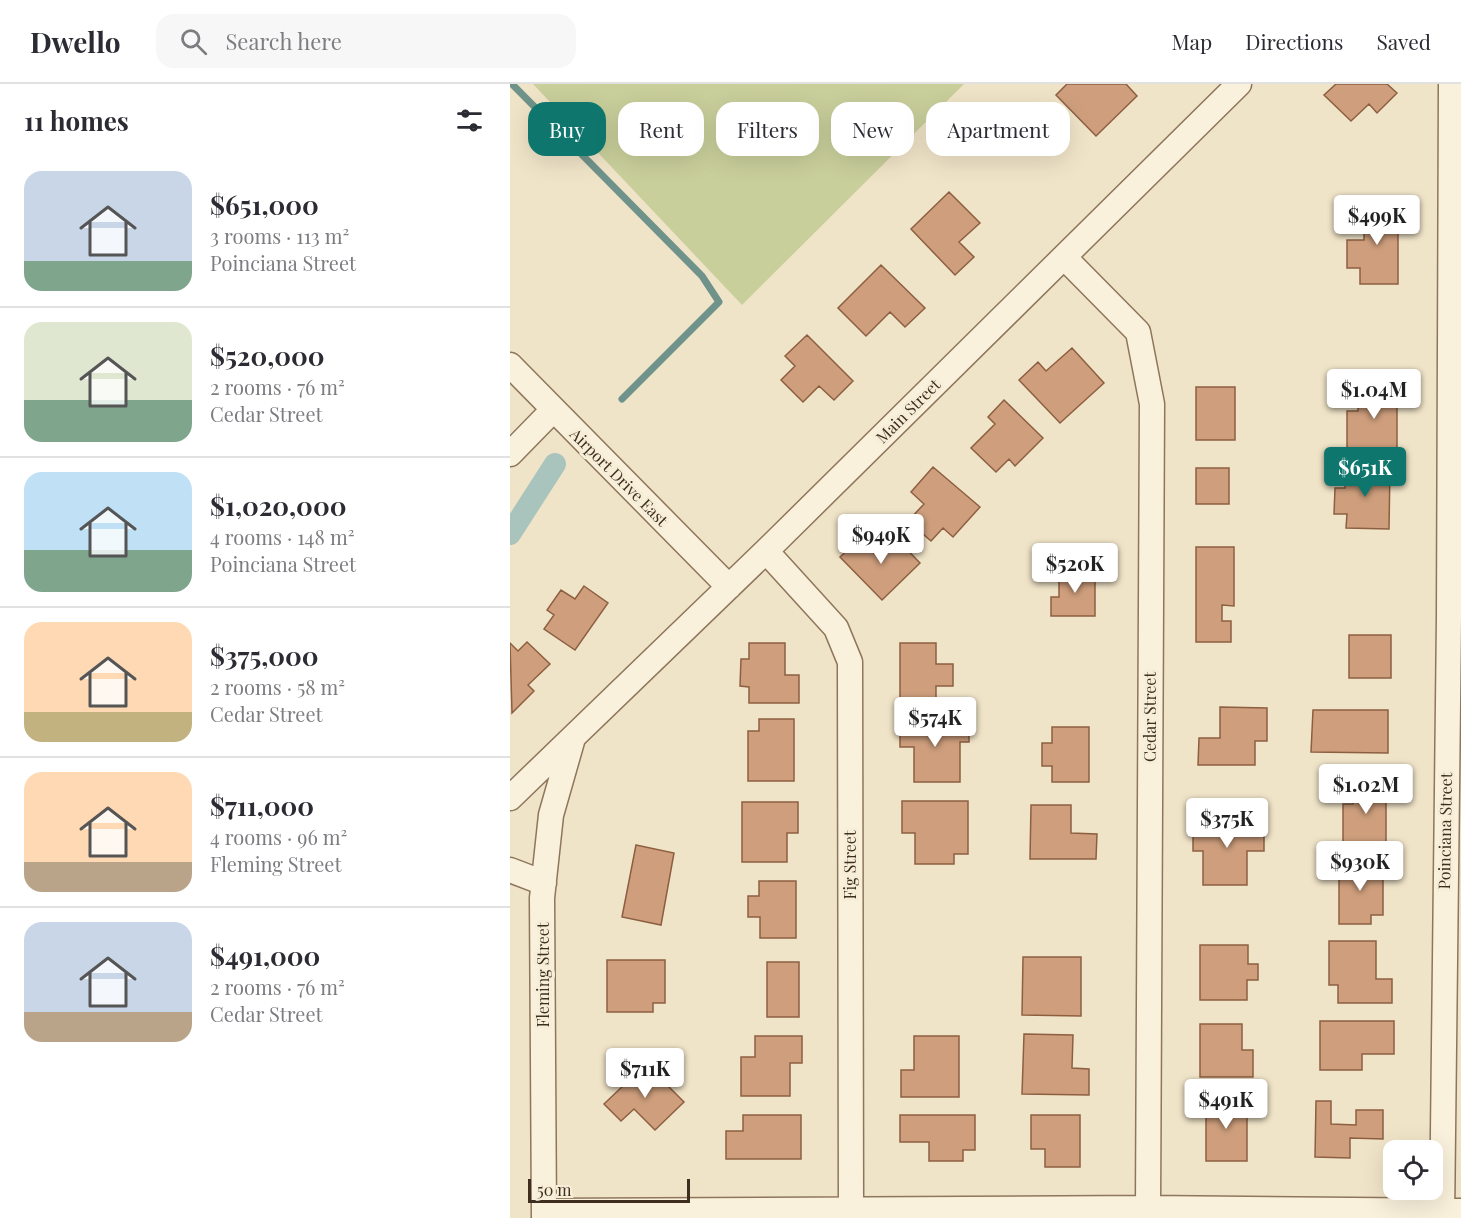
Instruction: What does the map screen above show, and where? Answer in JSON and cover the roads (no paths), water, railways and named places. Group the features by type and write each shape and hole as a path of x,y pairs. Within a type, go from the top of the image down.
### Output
{"street":[{"name":"Main Street","path":"510,798 766,551 1239,84"},
{"name":"Poinciana Street","path":"1448,1214 1455,618 1455,325 1451,84"},
{"name":"Cedar Street","path":"1064,257 1138,332 1152,404 1148,1208"},
{"name":"Airport Drive East","path":"510,365 729,587"},
{"path":"510,454 553,410"},
{"name":"Fig Street","path":"766,551 836,628 850,662 851,1209"},
{"name":"Fleming Street","path":"544,1215 544,883 551,815 573,736"},
{"path":"510,870 544,883"},
{"path":"544,1215 851,1209 1148,1208 1448,1214"}],"waterway":[{"path":"512,84 702,276 719,302 622,399"},
{"path":"510,534 555,464"}]}
